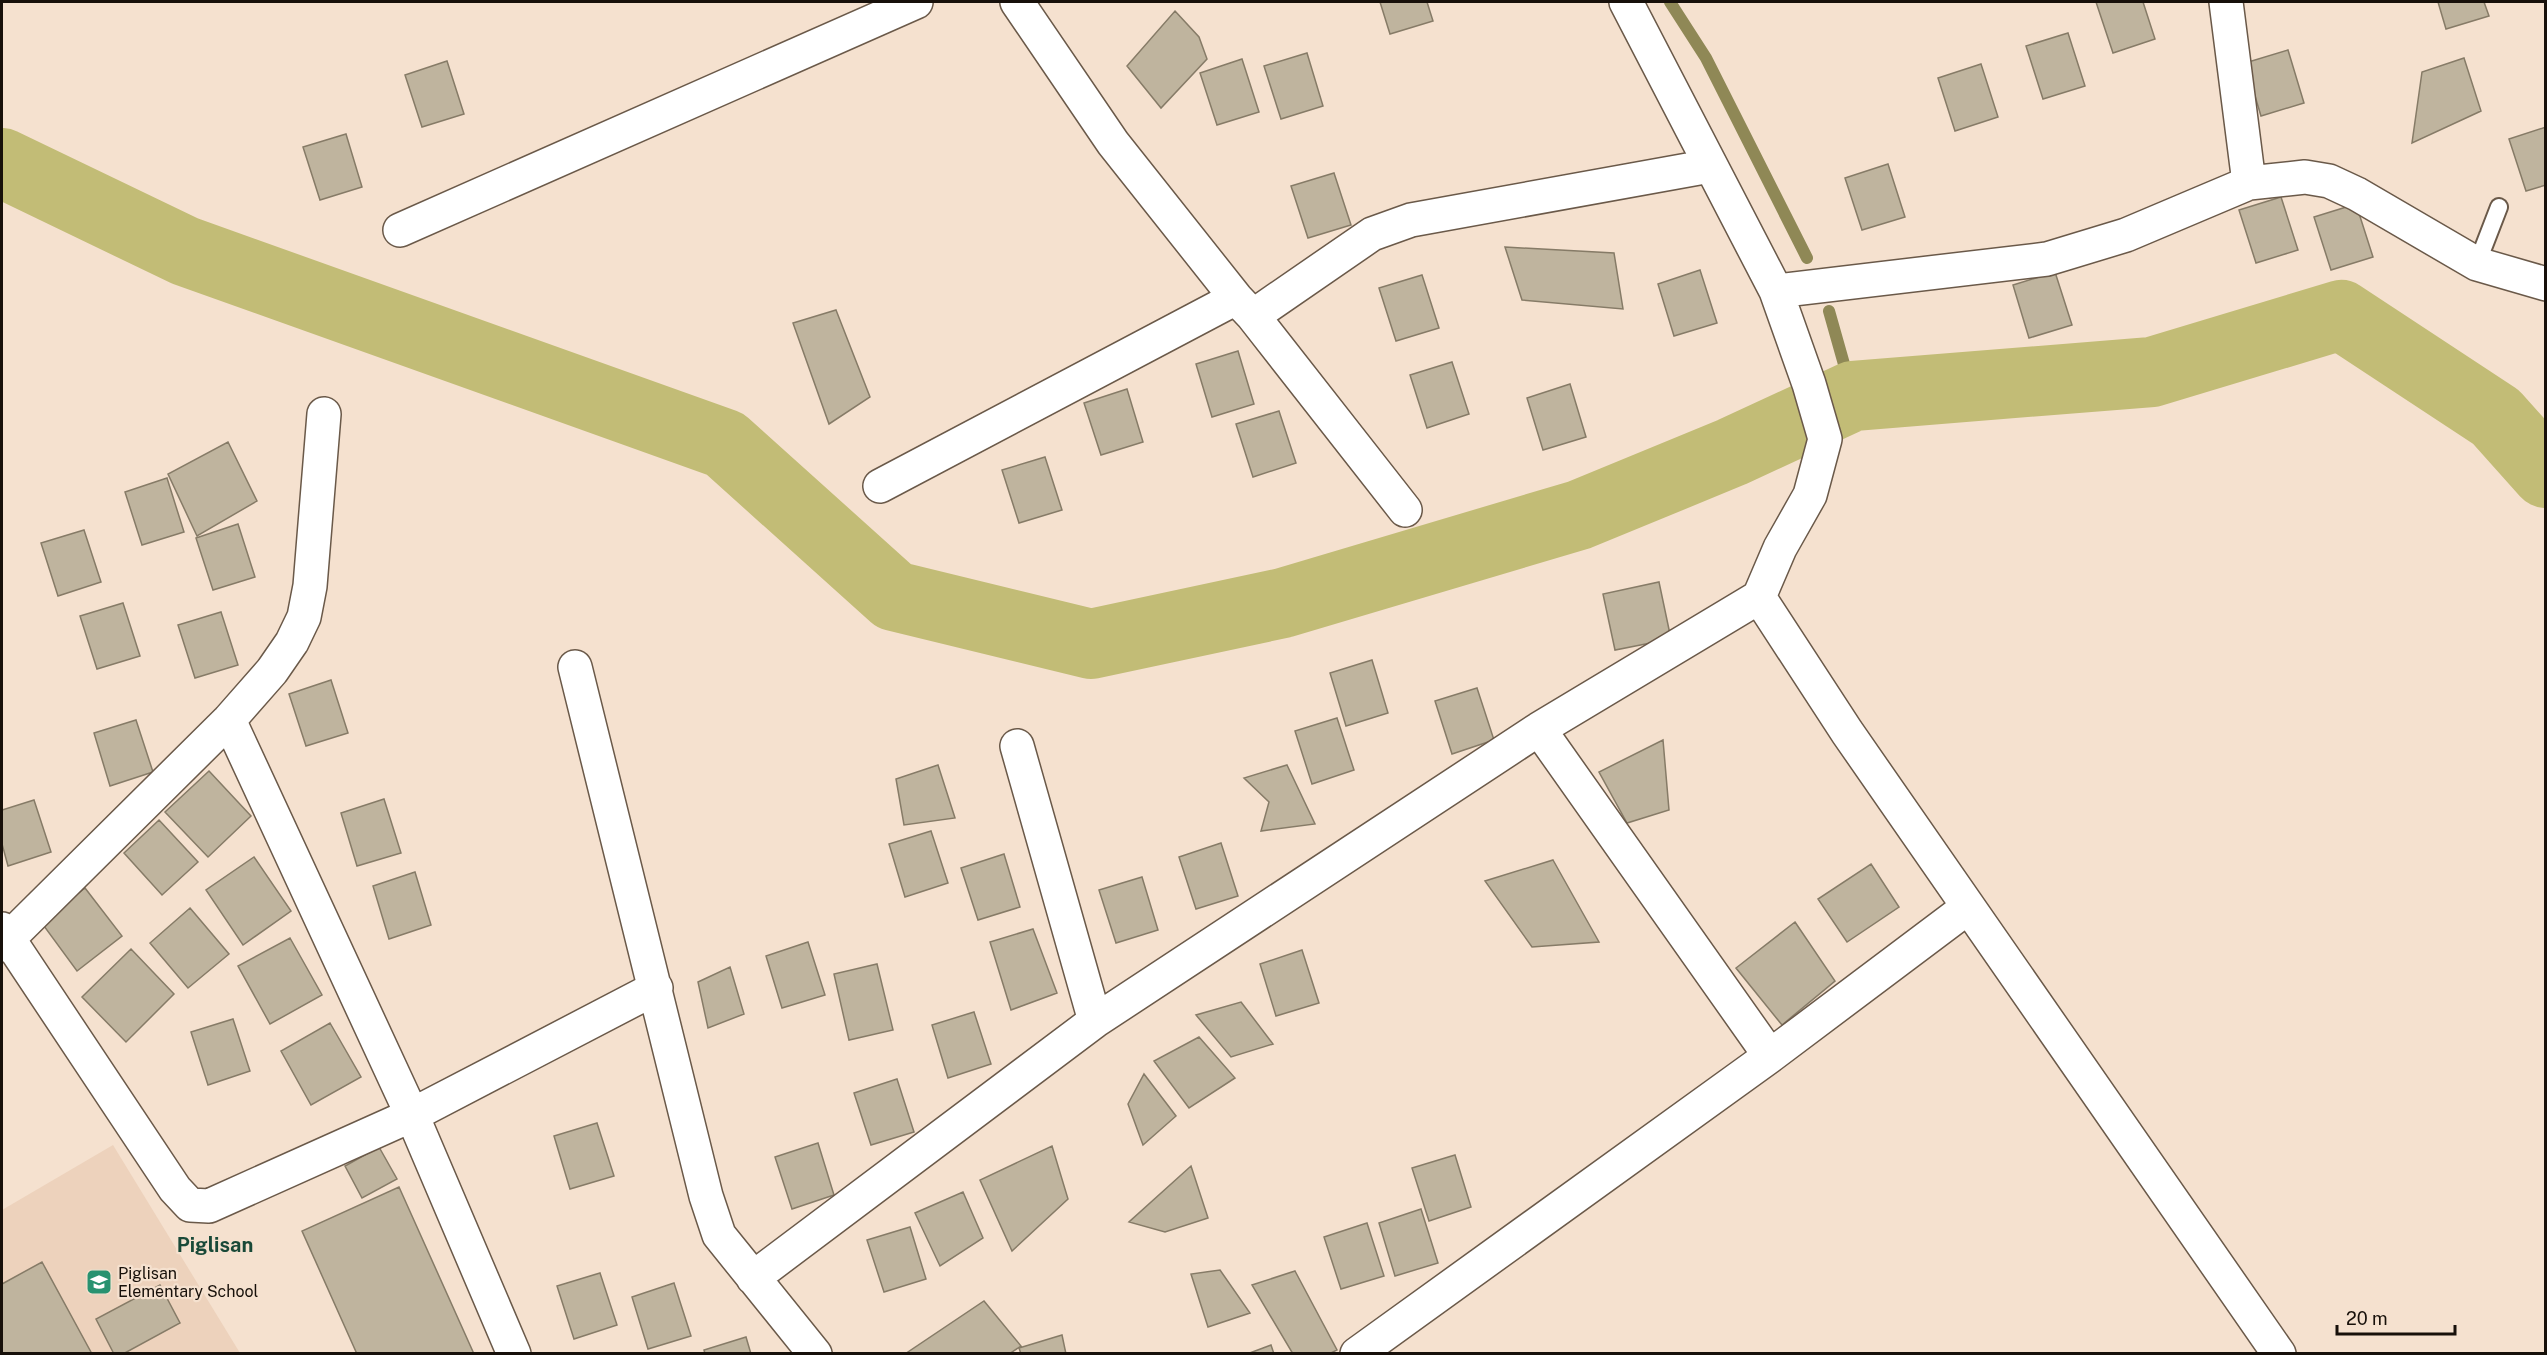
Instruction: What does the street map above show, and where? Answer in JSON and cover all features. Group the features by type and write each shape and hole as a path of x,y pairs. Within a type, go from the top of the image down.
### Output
{"street":[{"path":"400,230 916,2"},
{"path":"1017,2 1113,143 1405,510"},
{"path":"753,1278 1095,1021 1539,729 1759,597 1780,548 1810,495 1825,439 1809,384 1776,291 1626,2"},
{"path":"2226,2 2249,183"},
{"path":"880,486 1244,307 1372,234 1411,220 1710,166"},
{"path":"1776,291 2047,259 2126,235 2249,183 2305,177 2329,181 2357,194 2477,264 2546,284"},
{"path":"324,414 310,586 304,617 292,642 272,671 229,720 4,937 175,1189 190,1205 209,1206 412,1115 656,988"},
{"path":"1759,597 1847,732 1967,908 2279,1353"},
{"path":"575,667 706,1196 719,1235 815,1353"},
{"path":"229,720 412,1115 514,1353"},
{"path":"1539,729 1770,1056"},
{"path":"1017,746 1095,1021"},
{"path":"1357,1353 1770,1056 1967,908"}],"lane":[{"path":"2477,264 2499,207"}],"shaded area":[{"name":"Piglisan Elementary School","path":"113,1145 240,1353 2,1353 2,1210"}],"building":[{"path":"1380,2 1427,2 1433,21 1390,34"},
{"path":"2096,2 2143,2 2155,39 2113,53"},
{"path":"2438,2 2484,2 2489,16 2446,29"},
{"path":"1175,11 1199,37 1207,59 1161,108 1127,66"},
{"path":"2068,33 2085,86 2043,99 2026,46"},
{"path":"2288,50 2304,103 2261,116 2245,63"},
{"path":"1307,53 1323,106 1281,119 1264,66"},
{"path":"2464,58 2481,111 2412,143 2422,72"},
{"path":"1242,59 1259,112 1217,125 1200,73"},
{"path":"447,61 464,114 422,127 405,75"},
{"path":"1981,64 1998,117 1955,131 1938,78"},
{"path":"2546,127 2546,185 2526,191 2509,139"},
{"path":"346,134 362,187 320,200 303,147"},
{"path":"1888,164 1905,217 1862,230 1845,178"},
{"path":"1334,173 1351,225 1308,238 1291,186"},
{"path":"2281,197 2298,250 2256,263 2239,210"},
{"path":"2356,204 2373,257 2331,270 2314,217"},
{"path":"1505,247 1614,253 1623,309 1522,300"},
{"path":"1700,270 1717,323 1674,336 1658,284"},
{"path":"2055,272 2072,325 2029,338 2013,285"},
{"path":"1422,275 1439,328 1396,341 1379,288"},
{"path":"836,310 870,397 829,424 793,323"},
{"path":"1238,351 1254,404 1212,417 1196,364"},
{"path":"1452,362 1469,414 1427,428 1410,375"},
{"path":"1570,384 1586,437 1543,450 1527,398"},
{"path":"1127,389 1143,442 1101,455 1084,403"},
{"path":"1279,411 1296,463 1253,477 1236,424"},
{"path":"228,442 257,501 197,536 168,474"},
{"path":"1045,457 1062,510 1019,523 1002,470"},
{"path":"167,478 184,532 142,545 125,492"},
{"path":"238,524 255,577 213,590 196,538"},
{"path":"84,530 101,582 58,596 41,543"},
{"path":"1659,582 1671,639 1615,650 1603,594"},
{"path":"123,603 140,656 97,669 80,616"},
{"path":"221,612 238,665 195,678 178,625"},
{"path":"1372,660 1388,713 1346,726 1330,673"},
{"path":"331,680 348,733 306,746 289,694"},
{"path":"1477,688 1494,740 1452,754 1435,701"},
{"path":"1337,718 1354,770 1312,784 1295,731"},
{"path":"136,720 153,772 110,786 94,733"},
{"path":"1663,740 1669,810 1627,823 1599,772"},
{"path":"938,765 955,818 904,825 896,779"},
{"path":"1287,765 1315,824 1261,831 1269,802 1244,778"},
{"path":"209,771 251,816 208,857 165,812"},
{"path":"384,799 401,853 357,866 341,813"},
{"path":"34,800 51,852 8,866 2,844 2,810"},
{"path":"159,820 198,862 162,895 124,853"},
{"path":"931,831 948,883 905,897 889,844"},
{"path":"1221,843 1238,896 1196,909 1179,857"},
{"path":"1004,854 1020,907 978,920 961,868"},
{"path":"254,857 291,911 243,945 206,890"},
{"path":"1553,860 1599,942 1532,947 1485,881"},
{"path":"1871,864 1899,907 1847,942 1818,899"},
{"path":"415,872 431,925 389,939 373,886"},
{"path":"1142,877 1158,930 1116,943 1099,890"},
{"path":"85,888 122,936 77,971 41,922"},
{"path":"190,908 229,954 188,988 150,943"},
{"path":"1795,922 1835,981 1782,1025 1736,968"},
{"path":"1033,929 1057,993 1011,1010 990,942"},
{"path":"290,938 322,995 270,1024 238,966"},
{"path":"808,942 825,995 782,1008 766,956"},
{"path":"131,949 174,994 126,1042 82,997"},
{"path":"1302,950 1319,1003 1276,1016 1260,964"},
{"path":"877,964 893,1030 849,1040 834,974"},
{"path":"730,967 744,1014 708,1028 698,982"},
{"path":"1241,1002 1273,1044 1231,1057 1196,1015"},
{"path":"974,1012 991,1064 948,1078 932,1025"},
{"path":"233,1019 250,1071 208,1085 191,1032"},
{"path":"330,1023 361,1077 311,1105 281,1051"},
{"path":"1199,1037 1235,1078 1189,1108 1154,1061"},
{"path":"1144,1074 1176,1116 1143,1145 1128,1104"},
{"path":"897,1079 914,1132 871,1145 854,1093"},
{"path":"597,1123 614,1176 570,1189 554,1136"},
{"path":"818,1143 834,1195 792,1209 775,1157"},
{"path":"1052,1146 1068,1199 1012,1251 980,1180"},
{"path":"379,1147 397,1179 362,1198 345,1166"},
{"path":"1455,1155 1471,1207 1429,1221 1412,1168"},
{"path":"1191,1166 1208,1218 1165,1232 1129,1222"},
{"path":"399,1187 474,1354 357,1354 302,1231"},
{"path":"963,1192 983,1238 940,1266 915,1213"},
{"path":"1421,1209 1438,1263 1395,1276 1379,1223"},
{"path":"1367,1223 1384,1276 1341,1289 1324,1237"},
{"path":"910,1227 926,1279 884,1292 867,1240"},
{"path":"42,1262 92,1354 2,1354 2,1284"},
{"path":"1220,1270 1250,1313 1208,1327 1191,1274"},
{"path":"1295,1271 1337,1350 1329,1354 1293,1354 1252,1285"},
{"path":"600,1273 617,1325 574,1339 557,1286"},
{"path":"674,1283 691,1336 648,1349 632,1297"},
{"path":"160,1285 180,1323 123,1354 114,1354 96,1319"},
{"path":"984,1301 1021,1346 1009,1354 905,1354"},
{"path":"1062,1335 1066,1354 1021,1354 1019,1348"},
{"path":"746,1337 751,1354 705,1354 704,1350"},
{"path":"1271,1345 1274,1354 1247,1354"}],"waterway":[{"path":"1670,2 1706,58 1807,258"},
{"path":"2,163 185,251 725,444 894,596 1091,644 1283,603 1579,515 1732,452 1853,396 2152,372 2341,315 2496,417 2546,473"},
{"path":"1829,311 1853,396"}],"place":[{"name":"Piglisan Elementary School","path":"99,1282"}],"district":[{"name":"Piglisan","path":"215,1245"}]}
